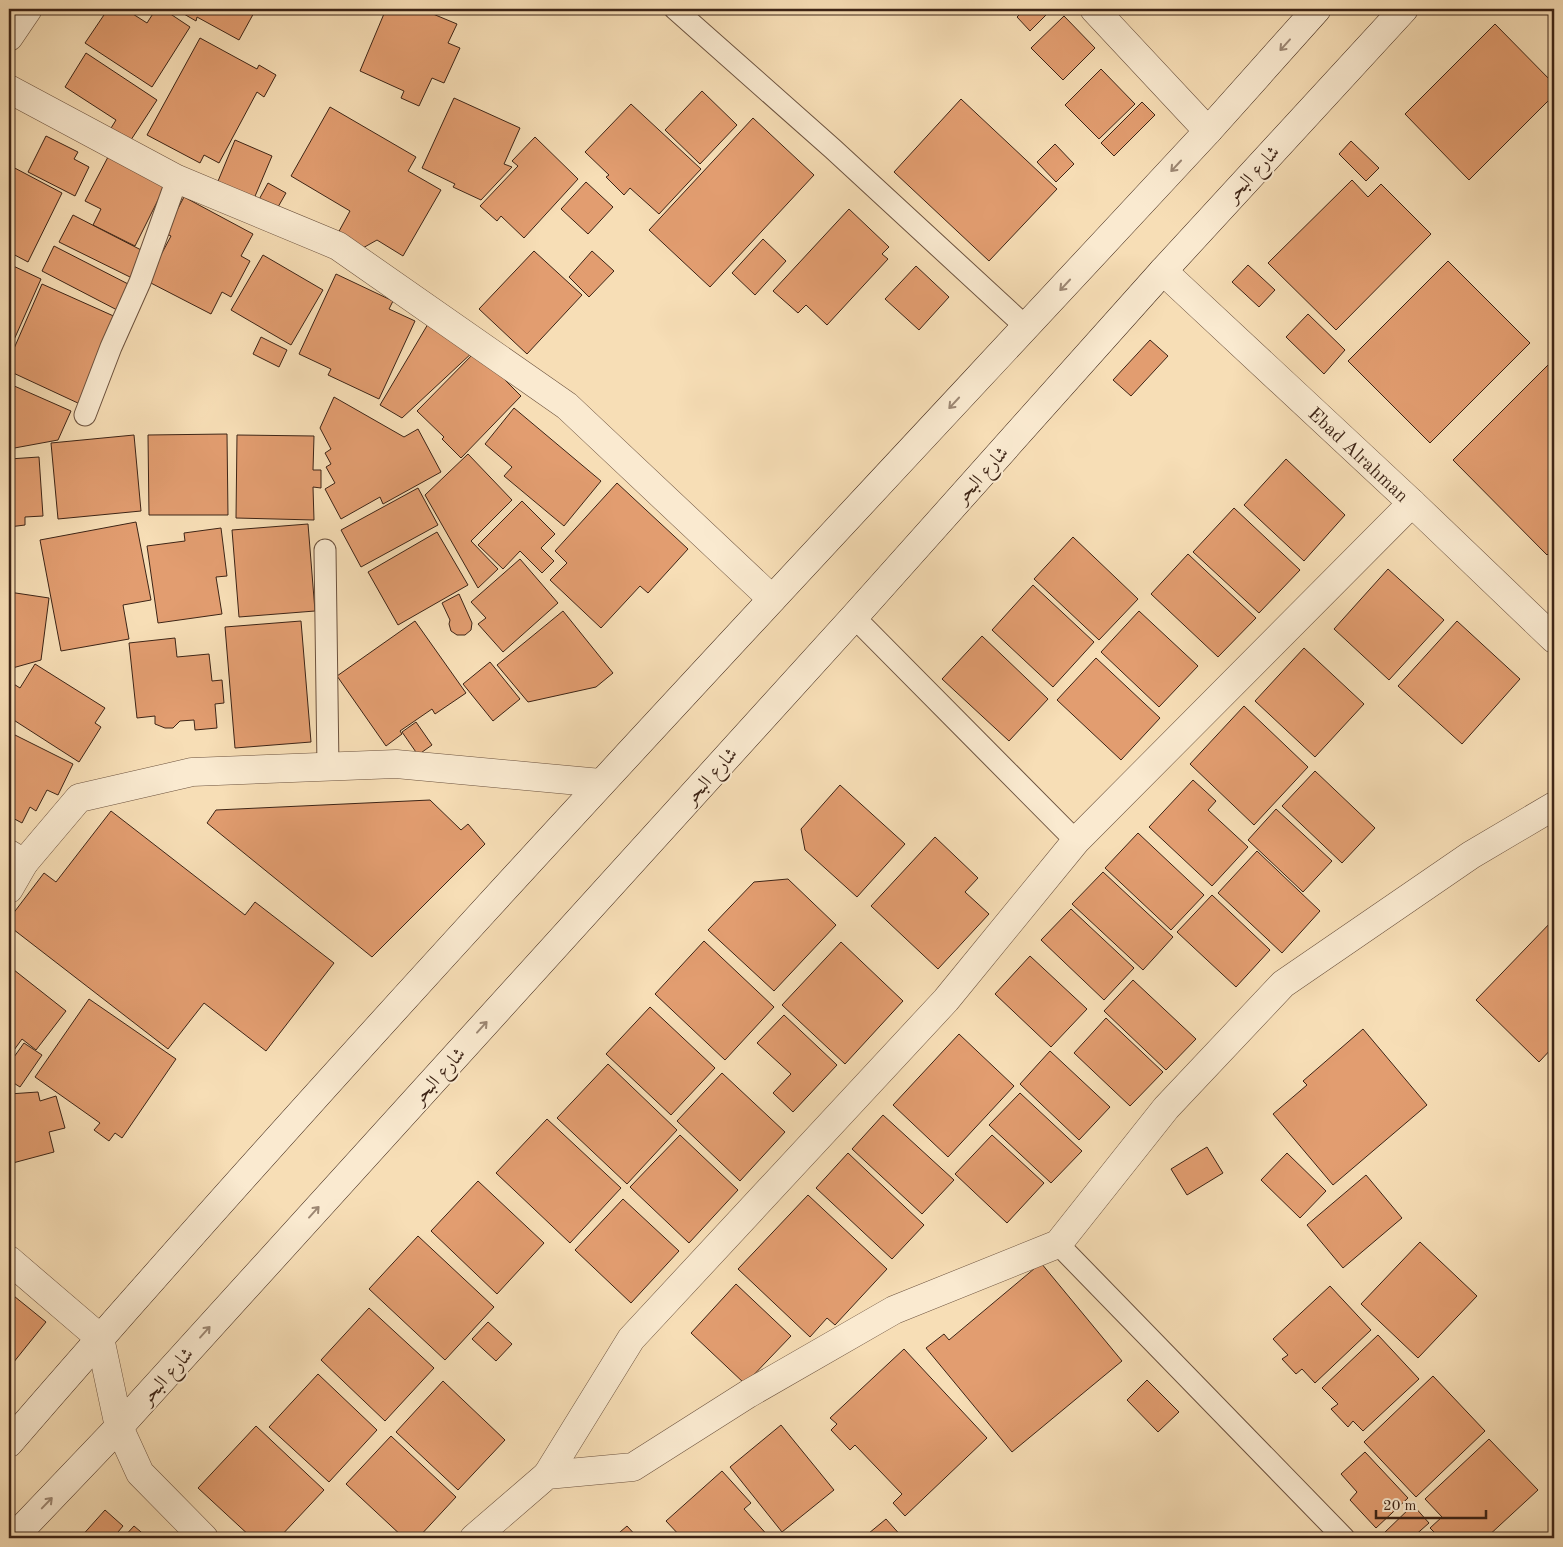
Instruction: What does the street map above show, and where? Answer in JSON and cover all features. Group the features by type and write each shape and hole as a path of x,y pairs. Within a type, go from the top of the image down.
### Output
{"street":[{"path":"9,37 28,9"},
{"path":"1094,9 1208,131"},
{"path":"9,1443 100,1338 601,783 1208,131 1317,9"},
{"name":"شارع البحر","path":"13,1538 119,1427 854,617 1162,271 1404,9"},
{"path":"9,89 177,180 338,246 574,412 772,599"},
{"name":"Ebad Alrahman","path":"1162,271 1412,503 1554,639"},
{"path":"474,1538 547,1475 631,1338 946,1000 1076,841 1412,503"},
{"path":"9,889 16,858 78,798 192,772 396,764 601,783"},
{"path":"547,1475 633,1467 748,1394 894,1310 1058,1244 1166,1108 1283,984 1471,855 1554,806"},
{"path":"9,1260 100,1338 119,1427 140,1473 204,1538"}],"lane":[{"path":"675,9 833,149 1026,326"},
{"path":"85,415 111,347 140,282 177,180"},
{"path":"325,550 328,767"},
{"path":"854,617 1076,841"},
{"path":"1058,1244 1344,1538"}],"building":[{"path":"108,9 125,9 147,23 156,9 163,9 190,27 152,87 85,43"},
{"path":"188,9 256,9 239,40 197,17 196,21 184,14"},
{"path":"386,9 421,9 457,24 448,43 460,48 444,83 432,78 419,106 401,98 404,91 360,71"},
{"path":"1025,9 1052,9 1030,31 1017,17"},
{"path":"1064,16 1095,48 1063,80 1031,48"},
{"path":"1495,24 1554,84 1554,95 1469,180 1405,114"},
{"path":"200,38 257,69 259,65 276,75 264,97 257,92 219,163 204,155 200,163 147,135"},
{"path":"86,53 157,100 127,146 108,133 116,120 65,87"},
{"path":"1101,69 1135,104 1099,139 1065,105"},
{"path":"702,91 737,125 700,164 665,130"},
{"path":"454,98 520,128 504,164 512,167 481,200 453,187 455,184 422,168"},
{"path":"961,99 1057,189 989,261 894,172"},
{"path":"1142,102 1155,115 1114,156 1101,143"},
{"path":"631,104 701,169 659,214 630,188 624,195 606,177 609,175 585,152"},
{"path":"330,107 416,157 408,171 441,190 403,256 377,240 361,249 337,235 350,211 291,176"},
{"path":"753,118 814,175 710,287 649,230"},
{"path":"46,136 78,152 74,159 89,167 75,196 28,172"},
{"path":"535,137 578,179 524,238 501,216 497,221 480,206 518,166 512,161"},
{"path":"235,140 272,156 253,201 216,186"},
{"path":"1351,141 1379,168 1366,181 1339,154"},
{"path":"1055,144 1074,164 1056,182 1037,162"},
{"path":"108,157 165,186 135,246 93,225 101,209 85,201"},
{"path":"9,165 62,193 28,262 9,252"},
{"path":"1352,180 1368,197 1381,184 1431,234 1336,330 1268,263"},
{"path":"586,182 613,207 588,234 561,209"},
{"path":"268,183 286,193 274,214 256,205"},
{"path":"184,197 253,234 241,256 250,261 231,297 222,292 211,314 147,281 171,236 165,233"},
{"path":"849,209 889,247 882,254 888,259 827,325 806,305 798,313 773,291"},
{"path":"73,215 145,252 132,278 59,242"},
{"path":"763,239 786,261 755,295 732,273"},
{"path":"54,246 132,286 119,311 42,271"},
{"path":"534,251 582,295 527,354 479,309"},
{"path":"592,251 614,271 589,297 569,277"},
{"path":"263,255 323,290 291,345 231,310"},
{"path":"1448,261 1530,343 1430,443 1348,361"},
{"path":"9,264 41,279 9,351"},
{"path":"1248,265 1275,290 1259,307 1232,282"},
{"path":"916,266 949,297 919,330 885,299"},
{"path":"336,274 393,301 389,309 415,321 379,399 328,375 331,369 299,354"},
{"path":"42,284 118,318 80,404 9,371 9,360"},
{"path":"1308,314 1345,350 1324,374 1286,337"},
{"path":"428,324 474,351 402,418 380,405"},
{"path":"261,337 287,350 279,367 253,354"},
{"path":"1150,340 1168,356 1131,396 1113,380"},
{"path":"476,351 521,396 461,458 442,439 444,437 417,411"},
{"path":"1548,365 1554,371 1554,548 1547,555 1453,460"},
{"path":"12,385 71,411 58,440 9,449 9,394"},
{"path":"334,397 404,437 418,429 441,472 383,504 380,497 341,519 325,489 335,483 326,467 331,464 325,453 331,449 320,428"},
{"path":"514,408 601,481 564,526 504,476 512,467 485,444"},
{"path":"227,434 228,515 149,515 148,435"},
{"path":"134,435 141,511 58,519 51,443"},
{"path":"237,435 314,436 313,470 321,470 321,488 313,487 314,520 236,518"},
{"path":"468,454 512,500 471,541 498,569 478,588 425,495"},
{"path":"39,457 43,516 25,517 25,525 9,527 9,459"},
{"path":"1286,459 1345,515 1304,561 1244,505"},
{"path":"617,483 688,549 648,593 640,586 601,628 550,580 567,563 555,551"},
{"path":"418,488 438,525 361,567 341,530"},
{"path":"522,501 555,534 541,548 554,561 542,573 520,551 503,569 478,545"},
{"path":"1234,508 1300,570 1259,613 1193,552"},
{"path":"136,522 151,600 123,605 129,639 61,651 40,540"},
{"path":"308,524 315,611 239,617 232,530"},
{"path":"221,528 227,576 216,577 222,614 158,623 147,546 185,541 184,533"},
{"path":"437,532 468,585 398,625 368,572"},
{"path":"1073,537 1138,599 1099,640 1034,579"},
{"path":"1188,554 1256,618 1218,657 1151,594"},
{"path":"520,559 558,603 503,652 478,624 486,618 471,602"},
{"path":"1388,569 1444,620 1389,680 1334,629"},
{"path":"1033,585 1094,642 1053,687 992,630"},
{"path":"9,592 49,598 41,660 9,669"},
{"path":"459,594 472,623 471,630 465,635 457,635 451,631 450,620 442,603"},
{"path":"563,611 613,673 596,687 528,702 497,665"},
{"path":"1139,611 1198,666 1159,707 1101,652"},
{"path":"301,621 311,742 235,748 225,627"},
{"path":"415,621 466,693 435,714 432,709 400,731 402,734 386,746 337,676"},
{"path":"1457,621 1520,679 1462,744 1398,686"},
{"path":"982,636 1048,699 1009,741 942,679"},
{"path":"175,638 177,657 209,654 212,681 222,680 224,703 215,704 217,728 195,730 194,720 180,721 173,728 165,728 155,724 155,716 137,718 129,643"},
{"path":"1304,648 1364,704 1315,757 1255,701"},
{"path":"1096,658 1160,718 1121,760 1057,700"},
{"path":"490,662 520,699 493,721 463,684"},
{"path":"35,664 105,708 95,723 101,727 79,762 9,717 9,681 20,688"},
{"path":"1244,706 1308,767 1254,825 1190,764"},
{"path":"416,722 432,745 418,755 402,732"},
{"path":"9,732 73,764 58,795 47,790 36,811 30,807 22,823 9,816"},
{"path":"1315,771 1375,828 1342,863 1282,806"},
{"path":"1193,780 1216,801 1208,810 1248,847 1212,886 1149,827"},
{"path":"840,785 905,844 857,897 805,850 801,829"},
{"path":"430,800 461,830 468,824 485,844 372,957 207,823 216,810"},
{"path":"1276,809 1332,861 1303,892 1248,840"},
{"path":"111,811 245,915 255,902 334,963 266,1051 204,1003 168,1049 9,926 9,919 44,873 56,882"},
{"path":"1138,833 1204,895 1171,930 1105,868"},
{"path":"935,837 978,878 965,892 989,914 938,969 871,906"},
{"path":"1257,851 1320,911 1282,953 1218,893"},
{"path":"1103,872 1173,937 1143,970 1072,904"},
{"path":"788,879 836,925 774,991 708,930 754,882"},
{"path":"1212,895 1270,950 1236,987 1177,932"},
{"path":"1071,909 1134,968 1104,1000 1041,940"},
{"path":"1554,919 1554,1046 1539,1062 1476,1000"},
{"path":"704,941 774,1007 725,1060 655,994"},
{"path":"841,942 903,1001 845,1064 782,1005"},
{"path":"1030,956 1087,1009 1051,1047 995,994"},
{"path":"9,966 66,1011 36,1050 22,1039 9,1057"},
{"path":"1133,980 1196,1039 1166,1070 1104,1011"},
{"path":"89,999 176,1059 122,1138 115,1133 109,1141 94,1130 100,1123 35,1077"},
{"path":"650,1007 715,1068 671,1115 606,1054"},
{"path":"784,1015 837,1065 793,1112 773,1093 791,1074 757,1043"},
{"path":"1106,1018 1163,1072 1130,1106 1074,1053"},
{"path":"1363,1029 1427,1105 1333,1185 1273,1114 1307,1085 1303,1081"},
{"path":"959,1034 1014,1086 948,1157 893,1105"},
{"path":"24,1043 42,1055 20,1087 9,1080 9,1064"},
{"path":"1050,1051 1110,1107 1079,1140 1020,1084"},
{"path":"608,1064 677,1130 627,1184 557,1118"},
{"path":"722,1073 785,1132 740,1181 677,1121"},
{"path":"38,1092 40,1101 56,1096 65,1128 49,1132 54,1152 9,1164 9,1094"},
{"path":"1020,1093 1082,1151 1051,1183 989,1125"},
{"path":"883,1115 954,1180 922,1214 852,1149"},
{"path":"547,1119 621,1188 570,1243 496,1173"},
{"path":"680,1135 738,1190 689,1243 630,1187"},
{"path":"992,1135 1044,1183 1007,1223 955,1174"},
{"path":"1207,1147 1223,1173 1187,1195 1171,1169"},
{"path":"848,1153 924,1225 892,1259 816,1188"},
{"path":"1287,1153 1326,1191 1300,1218 1261,1180"},
{"path":"1366,1175 1402,1218 1343,1268 1307,1225"},
{"path":"478,1181 544,1243 497,1294 431,1231"},
{"path":"808,1195 887,1269 835,1325 827,1318 810,1337 738,1269"},
{"path":"623,1199 679,1251 631,1303 575,1250"},
{"path":"418,1236 494,1307 445,1360 369,1289"},
{"path":"1420,1242 1477,1296 1418,1358 1361,1304"},
{"path":"1041,1263 1122,1361 1012,1452 926,1348 944,1334 949,1340"},
{"path":"736,1284 791,1336 745,1384 691,1333"},
{"path":"1330,1286 1371,1330 1315,1383 1302,1369 1296,1374 1282,1359 1288,1355 1273,1339"},
{"path":"9,1292 46,1322 9,1368"},
{"path":"369,1308 434,1368 385,1421 321,1360"},
{"path":"488,1322 512,1344 496,1361 472,1339"},
{"path":"1378,1335 1419,1379 1363,1431 1353,1421 1348,1427 1331,1409 1338,1404 1322,1388"},
{"path":"904,1349 987,1438 905,1516 893,1503 902,1494 855,1445 850,1450 831,1430 837,1424 830,1418"},
{"path":"318,1374 377,1430 329,1482 269,1427"},
{"path":"1433,1376 1485,1431 1416,1497 1364,1442"},
{"path":"1147,1380 1179,1412 1158,1432 1127,1400"},
{"path":"443,1381 505,1440 458,1490 396,1432"},
{"path":"781,1425 834,1490 782,1532 730,1467"},
{"path":"256,1426 324,1490 279,1538 252,1538 198,1488"},
{"path":"391,1436 456,1497 418,1538 404,1538 346,1484"},
{"path":"1489,1439 1538,1490 1486,1538 1440,1538 1430,1528 1442,1517 1425,1499"},
{"path":"1365,1452 1408,1498 1376,1528 1350,1500 1357,1492 1341,1474"},
{"path":"722,1471 751,1503 744,1509 770,1538 682,1538 666,1521"},
{"path":"1413,1505 1429,1523 1412,1538 1385,1538 1382,1535"},
{"path":"105,1510 123,1526 113,1538 80,1538"},
{"path":"886,1519 903,1538 863,1538"},
{"path":"134,1526 148,1538 123,1538"},
{"path":"627,1526 638,1538 613,1538"}]}
